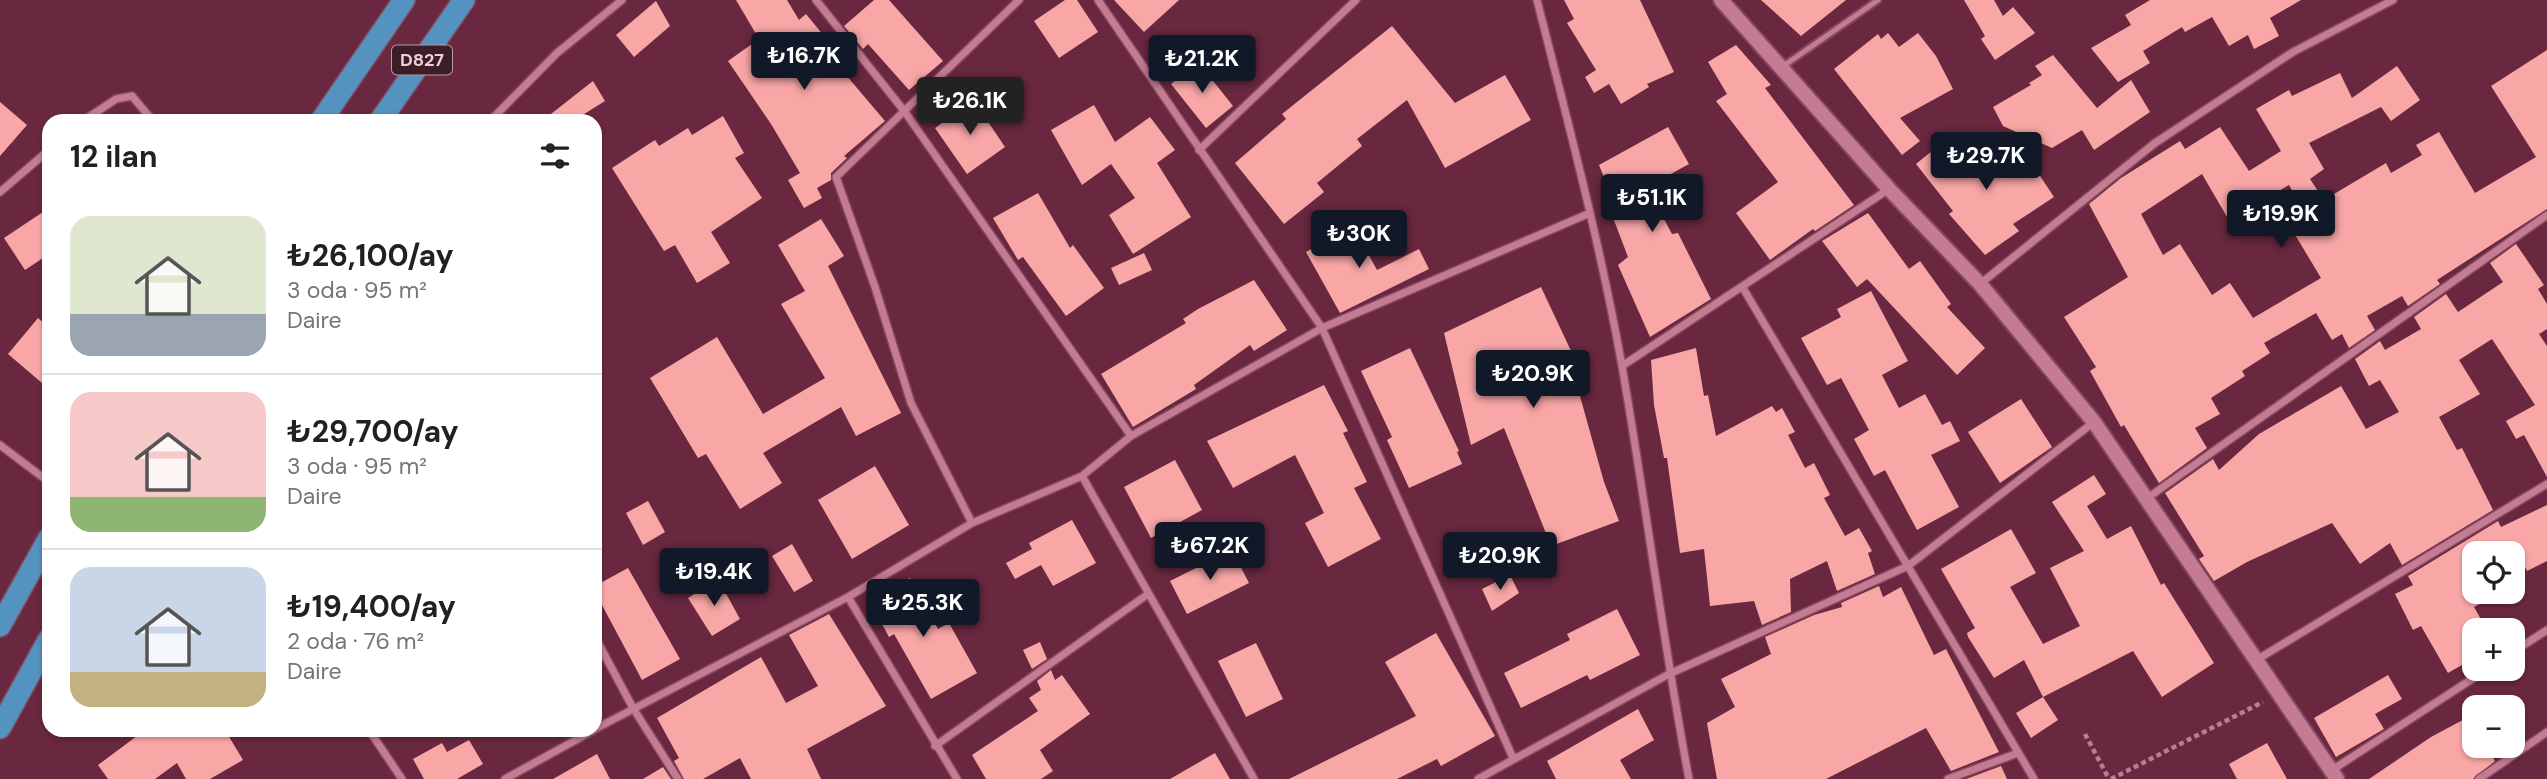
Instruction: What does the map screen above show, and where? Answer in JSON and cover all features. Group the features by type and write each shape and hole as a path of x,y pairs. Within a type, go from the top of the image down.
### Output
{"highway":[{"name":"D827","path":"326,114 404,0"},
{"name":"D827","path":"385,114 464,0"},
{"path":"0,625 42,550"},
{"path":"0,728 42,652"}],"main road":[{"path":"1721,0 1889,189 1980,284 2094,422 2258,659 2334,775"}],"street":[{"path":"497,114 557,53 622,0"},
{"path":"816,0 905,112 1131,436"},
{"path":"972,523 911,403 875,287 836,177 1019,0"},
{"path":"1098,0 1322,328 1513,758"},
{"path":"1199,150 1356,0"},
{"path":"1537,0 1590,213 1622,366 1669,674 1689,779"},
{"path":"1980,284 2155,144 2293,52 2393,0"},
{"path":"94,114 116,99 132,96 147,114"},
{"path":"0,192 42,156"},
{"path":"1622,366 1889,189"},
{"path":"602,725 848,597 972,523 1082,476 1131,436 1322,328 1590,213"},
{"path":"2147,499 2547,215"},
{"path":"1743,288 2035,779"},
{"path":"1478,779 1669,674 1908,566 2094,422"},
{"path":"0,445 42,477"},
{"path":"1082,476 1254,779"},
{"path":"2258,659 2547,484"},
{"path":"935,746 1148,594"},
{"path":"848,597 957,779"},
{"path":"2525,644 2547,630"},
{"path":"602,650 633,708 678,779"},
{"path":"2334,775 2470,681"},
{"path":"2479,779 2547,732"},
{"path":"374,737 402,779"},
{"path":"505,779 580,737"},
{"path":"1948,779 2018,753"}],"lane":[{"path":"1782,67 1878,0"}],"path":[{"path":"2085,734 2110,779 2280,693"}],"building":[{"path":"736,0 787,0 799,20 806,14 828,41 835,34 853,57 840,68 885,121 844,156 847,158 831,173 831,180 817,188 822,198 804,208 788,180 800,173 771,124 728,61 759,39"},
{"path":"874,0 889,0 943,61 909,90 868,44 863,49 844,26"},
{"path":"1065,0 1077,0 1098,32 1059,58 1034,21"},
{"path":"1114,0 1179,0 1144,32"},
{"path":"1564,0 1640,0 1674,72 1647,84 1649,87 1621,104 1609,84 1594,93 1585,77 1596,70 1567,23 1574,19"},
{"path":"1761,0 1846,0 1801,36"},
{"path":"1964,0 1994,0 2003,16 2013,7 2035,33 1995,60 1981,39 1985,36"},
{"path":"2150,0 2301,0 2270,18 2279,36 2254,49 2248,35 2229,46 2212,17 2185,32 2182,27 2143,51 2150,63 2118,82 2091,48 2131,25 2125,15"},
{"path":"656,1 670,26 634,57 616,35"},
{"path":"1392,26 1455,103 1505,75 1531,120 1445,168 1407,100 1357,139 1362,146 1317,183 1324,192 1284,224 1235,163 1286,119 1282,114"},
{"path":"1888,33 1899,47 1918,33 1936,56 1953,89 1900,118 1920,141 1902,155 1834,69 1878,34 1881,39"},
{"path":"1736,45 1771,85 1765,88 1854,205 1815,231 1813,229 1770,260 1736,213 1778,182 1716,101 1727,94 1708,62"},
{"path":"2547,50 2547,209 2437,280 2440,284 2408,306 2402,296 2367,316 2375,330 2349,348 2342,334 2332,340 2316,313 2264,343 2270,353 2242,371 2245,376 2211,398 2220,414 2195,428 2207,448 2159,483 2124,425 2121,427 2090,371 2096,367 2064,317 2128,277 2089,204 2121,178 2180,141 2185,149 2220,127 2249,171 2281,151 2256,109 2289,90 2292,96 2340,73 2352,98 2397,66 2420,100 2391,121 2381,107 2309,143 2324,169 2310,179 2324,200 2386,163 2391,173 2422,155 2416,145 2439,132 2475,193 2536,157 2491,86","holes":["2202,174 2237,234 2255,223 2247,210 2289,185 2310,221 2294,233 2321,278 2253,318 2230,283 2212,295 2180,244 2163,255 2141,214"]},
{"path":"2053,55 2097,108 2131,80 2150,112 2094,150 2082,130 2052,148 2003,126 1993,107 2031,85 2029,83 2042,75 2035,66"},
{"path":"1198,62 1233,106 1206,128 1171,84"},
{"path":"593,81 605,101 584,114 551,114"},
{"path":"974,101 1005,147 967,174 935,128"},
{"path":"0,102 27,125 0,156"},
{"path":"1094,105 1115,142 1150,117 1175,150 1157,163 1191,217 1133,254 1109,215 1135,198 1111,164 1082,185 1051,130"},
{"path":"723,116 744,153 735,158 762,198 711,232 730,263 697,283 675,245 664,251 612,168 655,140 659,146 688,128 692,135"},
{"path":"1668,127 1689,164 1647,187 1672,234 1678,233 1711,299 1650,337 1618,265 1628,257 1612,215 1618,212 1599,165"},
{"path":"1949,137 1977,172 2021,147 2054,197 2013,224 2019,231 1985,255 1949,214 1953,211 1916,164"},
{"path":"1038,193 1070,248 1073,245 1104,288 1066,316 1023,257 1018,260 993,218"},
{"path":"42,213 42,259 25,270 4,238"},
{"path":"1868,213 1909,269 1920,261 1951,304 1947,307 1985,348 1957,375 1867,279 1857,287 1822,241"},
{"path":"821,219 844,256 828,266 901,413 856,436 841,407 763,453 782,483 740,509 706,454 698,458 650,378 717,337 763,414 825,378 781,304 805,291 778,245"},
{"path":"1353,226 1377,270 1419,249 1429,269 1340,313 1306,252"},
{"path":"2516,244 2544,285 2538,289 2547,304 2547,329 2539,334 2547,346 2547,477 2524,435 2516,439 2506,421 2535,405 2492,339 2459,360 2480,394 2439,417 2457,450 2462,448 2493,510 2402,565 2390,543 2360,564 2332,523 2247,562 2214,581 2199,559 2204,556 2165,493 2213,459 2219,470 2259,434 2341,386 2366,429 2399,412 2380,380 2369,386 2355,359 2380,341 2385,350 2421,329 2414,317 2446,294 2458,312 2503,282 2490,263"},
{"path":"1144,253 1152,270 1119,285 1111,268"},
{"path":"1254,280 1287,330 1254,351 1250,345 1194,385 1196,389 1133,427 1101,374 1186,323 1183,319 1198,309"},
{"path":"1541,287 1587,385 1578,389 1604,482 1619,521 1551,546 1504,428 1471,445 1444,333"},
{"path":"1871,291 1908,361 1882,375 1899,408 1925,394 1942,425 1950,421 1960,441 1931,455 1959,507 1917,530 1885,470 1874,476 1854,439 1869,430 1841,378 1827,385 1801,338 1841,317 1837,309"},
{"path":"38,318 42,322 42,383 8,354"},
{"path":"1410,348 1459,451 1457,452 1462,464 1409,488 1387,440 1392,437 1361,371"},
{"path":"1696,348 1704,396 1708,395 1716,436 1772,406 1776,412 1782,408 1795,432 1788,435 1805,468 1814,463 1830,495 1824,498 1845,536 1859,528 1872,551 1868,553 1875,574 1837,591 1827,561 1790,579 1791,612 1762,625 1754,601 1710,606 1704,549 1680,553 1667,458 1664,458 1654,405 1651,360"},
{"path":"1324,385 1348,431 1343,433 1367,482 1354,488 1381,539 1328,567 1305,523 1324,513 1295,455 1233,488 1207,441"},
{"path":"2021,399 2052,447 2000,483 1968,432"},
{"path":"1175,460 1202,510 1151,538 1124,487"},
{"path":"875,466 909,525 852,559 818,500"},
{"path":"2094,475 2106,494 2087,506 2107,539 2131,526 2161,585 2164,583 2214,663 2162,697 2133,651 2043,697 2024,660 1994,678 1968,637 1967,633 1975,628 1941,569 2011,529 2036,573 2010,587 2043,644 2080,626 2050,568 2084,551 2052,502"},
{"path":"648,501 665,532 643,545 626,513"},
{"path":"2547,505 2547,561 2527,571 2525,541 2465,541 2498,521 2501,527"},
{"path":"1072,520 1096,563 1053,586 1041,565 1015,579 1006,563 1032,549 1029,543"},
{"path":"2462,543 2462,604 2480,604 2474,607 2480,618 2462,618 2462,665 2448,673 2421,626 2413,630 2395,594 2413,585 2408,576"},
{"path":"792,544 813,581 794,592 772,556"},
{"path":"1232,550 1249,583 1187,614 1170,581"},
{"path":"628,568 680,659 642,680 602,605 602,582"},
{"path":"1510,575 1519,593 1492,611 1482,589"},
{"path":"910,578 938,629 949,623 977,673 931,699 894,634 889,637 869,600"},
{"path":"718,579 740,619 712,636 688,598"},
{"path":"1879,586 1883,597 1901,587 1934,655 1946,649 1999,752 1951,771 1926,728 1826,779 1717,779 1707,723 1735,707 1721,679 1771,654 1765,637 1814,615 1842,607 1841,603"},
{"path":"1617,609 1640,655 1590,680 1587,675 1521,708 1504,673 1570,640 1567,634"},
{"path":"829,614 886,706 807,749 821,779 751,779 740,758 703,779 684,779 674,761 679,758 657,718 761,657 786,703 818,686 789,635"},
{"path":"1436,633 1495,736 1441,766 1437,759 1397,779 1289,779 1416,716 1385,662"},
{"path":"1040,642 1047,659 1032,669 1023,650"},
{"path":"1256,643 1283,699 1246,717 1218,661"},
{"path":"1051,670 1055,680 1062,675 1090,714 1040,750 1053,771 1041,779 986,779 972,755 1038,711 1029,698 1041,690 1037,681"},
{"path":"2388,675 2402,699 2375,714 2384,729 2336,757 2314,718"},
{"path":"2043,697 2058,720 2031,738 2016,713"},
{"path":"1638,709 1654,740 1620,760 1631,779 1556,779 1547,761"},
{"path":"2462,720 2462,758 2493,758 2495,761 2473,779 2369,779 2431,737"},
{"path":"136,737 229,737 243,760 210,779 186,779 177,763 155,779 108,779 98,765"},
{"path":"469,740 483,764 457,779 424,779 413,759 442,743 447,752"},
{"path":"2267,743 2287,779 2237,779 2229,764"},
{"path":"1215,753 1230,779 1170,779"},
{"path":"597,754 610,779 553,779"},
{"path":"2001,766 2007,779 1966,779"},
{"path":"663,767 671,779 643,779"}]}
